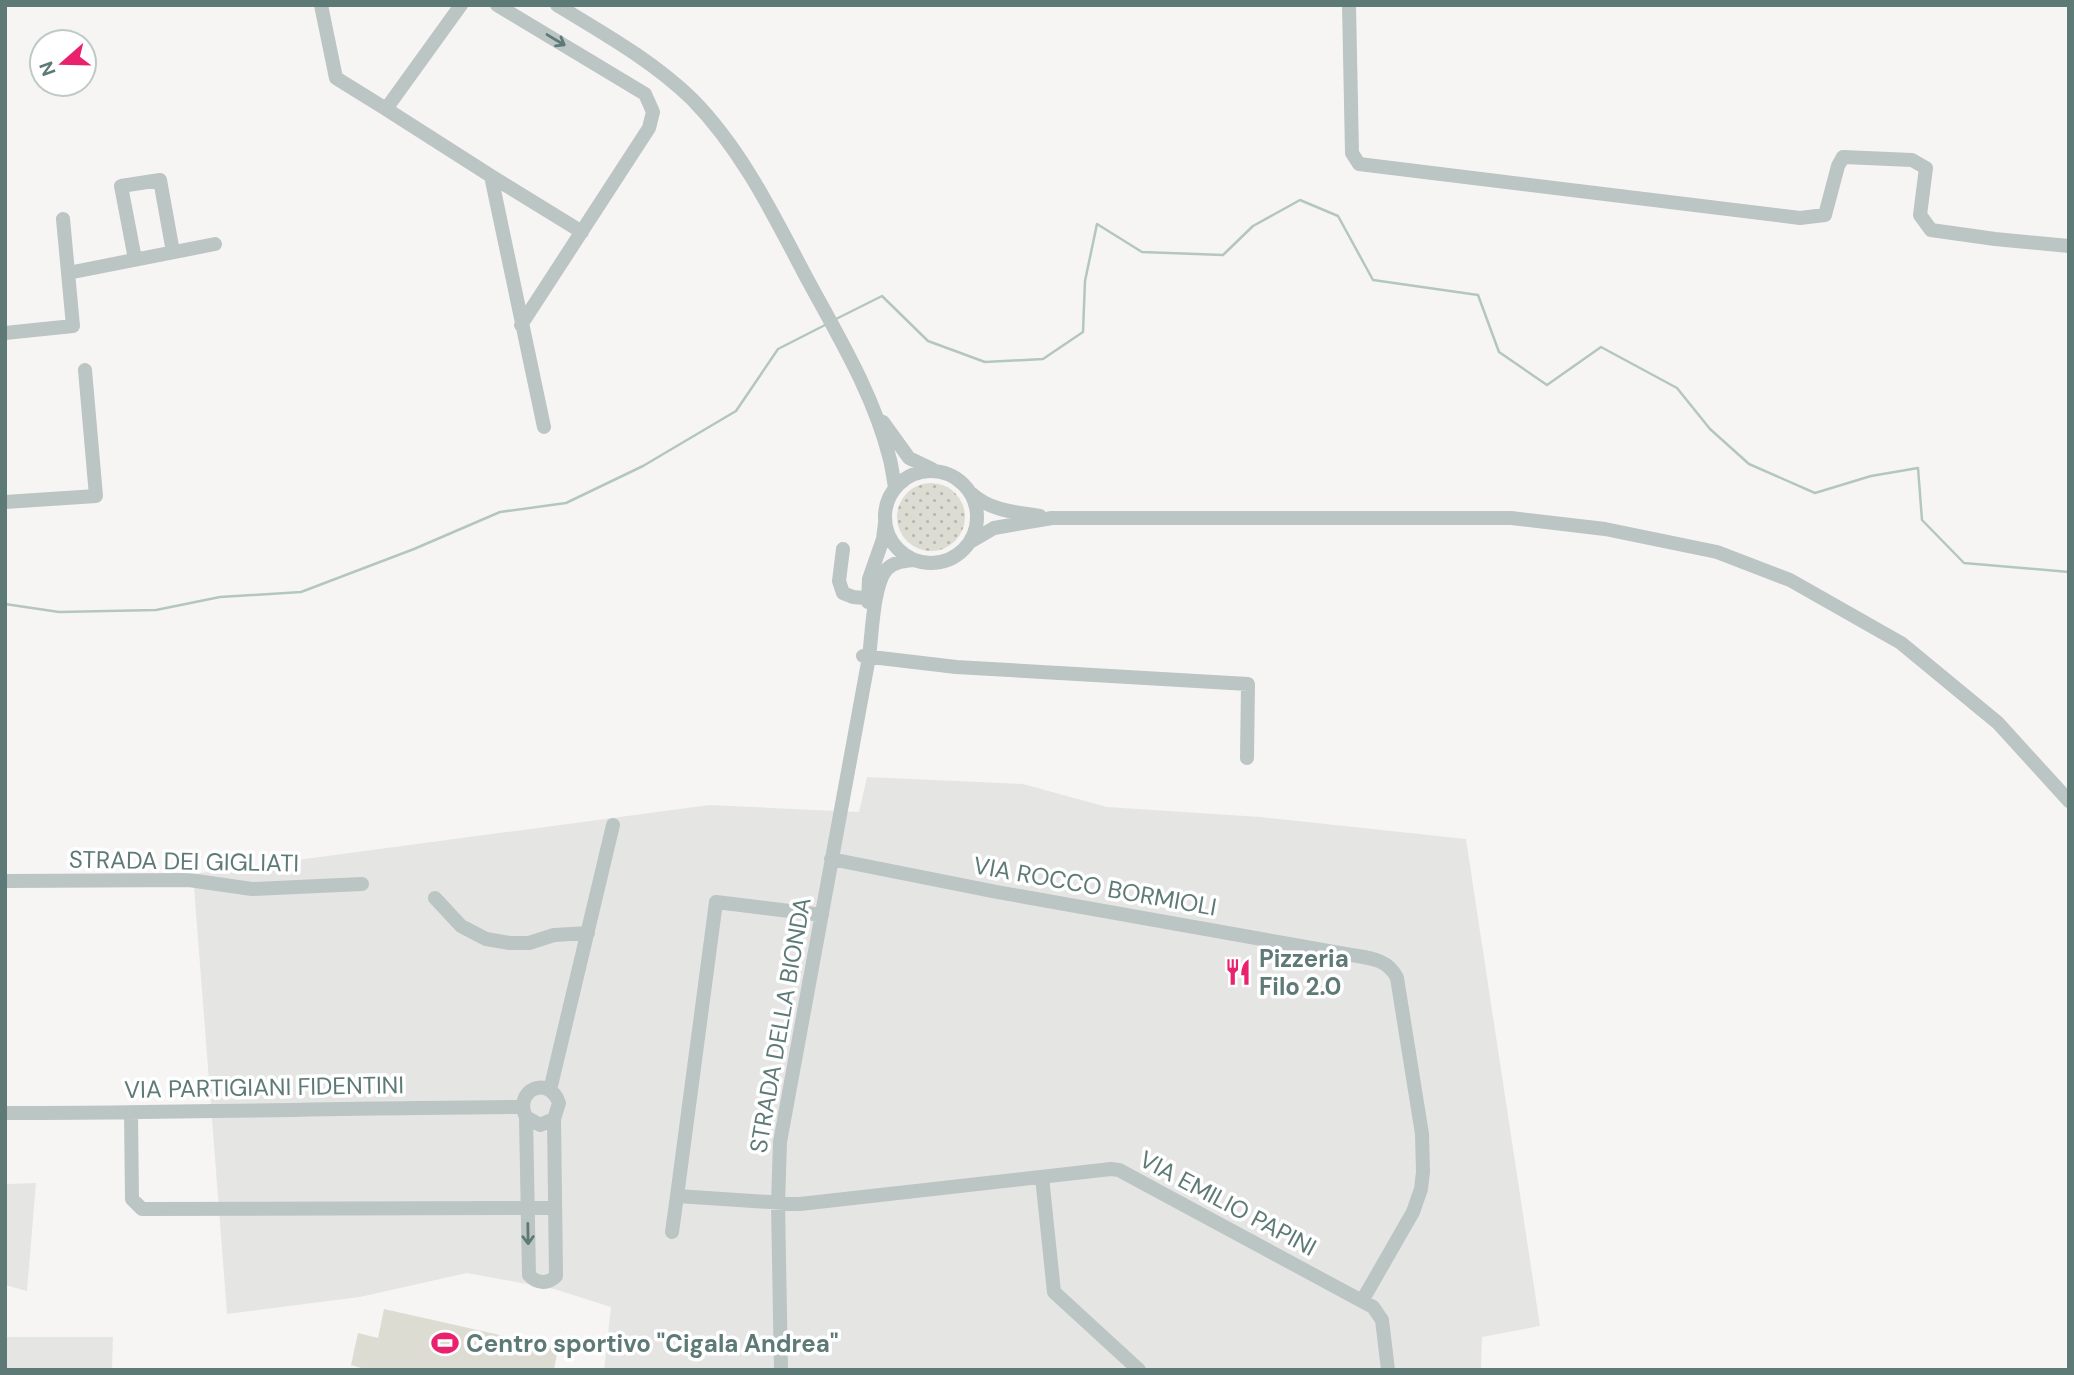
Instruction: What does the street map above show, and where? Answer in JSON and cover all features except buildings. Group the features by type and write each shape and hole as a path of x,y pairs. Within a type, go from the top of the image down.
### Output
{"street":[{"path":"321,5 336,78 582,232"},
{"path":"386,109 461,5"},
{"path":"497,5 645,94 653,113 649,128 521,325"},
{"path":"557,5 660,72 692,99 729,143 752,179 817,298 872,406 889,455 895,487"},
{"path":"1349,5 1352,153 1359,164 1800,218 1825,215 1838,166 1843,157 1912,160 1926,168 1920,215 1931,230 2069,246"},
{"path":"491,176 544,427"},
{"path":"135,259 121,186 160,180 173,252"},
{"path":"5,334 73,326 63,219"},
{"path":"68,273 215,244"},
{"path":"5,502 96,496 85,370"},
{"path":"872,406 909,458 952,476 977,498 998,509 1052,518 1511,518 1605,529 1717,552 1790,580 1902,643 1998,723 2069,801"},
{"path":"938,471 922,471 907,477 895,487 885,510 885,522 894,545 913,560 925,563 951,559 970,542 995,528 1052,518"},
{"path":"968,490 975,502 977,516 970,542"},
{"name":"STRADA DELLA BIONDA","path":"781,1370 778,1204 780,1142 862,691 872,599 869,579 883,539 885,522"},
{"path":"843,549 839,581 841,589 847,596 872,599"},
{"name":"STRADA DELLA BIONDA","path":"872,599 886,570 901,561 913,560"},
{"path":"866,657 956,667 1248,684 1247,758"},
{"path":"550,1090 613,825"},
{"name":"VIA ROCCO BORMIOLI","path":"831,859 1010,894 1351,954 1380,960 1394,971 1424,1154 1421,1189 1418,1202 1362,1301"},
{"name":"STRADA DEI GIGLIATI","path":"5,881 189,880 253,889 362,884"},
{"path":"435,898 461,926 486,939 529,943 554,935 588,933"},
{"path":"672,1232 716,902 822,915"},
{"path":"524,1112 540,1125 554,1119 558,1114 559,1103 550,1090 534,1089 526,1096 524,1112 529,1275 542,1282 556,1276 554,1119"},
{"name":"VIA PARTIGIANI FIDENTINI","path":"5,1114 524,1112"},
{"path":"131,1113 132,1199 142,1209 555,1208"},
{"name":"VIA EMILIO PAPINI","path":"677,1196 800,1204 1119,1170 1373,1307 1381,1320 1388,1370"},
{"path":"1042,1177 1054,1292 1139,1370"}],"shaded area":[{"path":"924,483 938,483 950,488 960,498 965,517 960,536 950,546 938,551 924,551 912,546 902,536 897,524 897,510 902,498 912,488"},
{"path":"867,777 1023,784 1107,807 1261,817 1466,839 1540,1326 1482,1337 1481,1370 604,1370 611,1307 554,1289 467,1273 360,1297 227,1314 193,874 709,805 859,812"},
{"path":"36,1183 27,1291 5,1285 5,1184"},
{"name":"Centro sportivo \"Cigala Andrea\"","path":"384,1309 558,1348 554,1370 368,1370 351,1365 358,1333 378,1338"},
{"path":"5,1337 113,1337 112,1370 5,1370"}],"waterway":[{"path":"836,319 882,296 928,341 985,362 1043,359 1083,332 1085,281 1097,224 1142,252 1223,255 1253,226 1300,200 1338,216 1373,280 1478,295 1499,352 1547,385 1601,347 1677,388 1710,429 1749,464 1815,493 1871,476 1918,468 1922,520 1964,563 2069,572"},
{"path":"5,604 59,612 156,610 220,597 301,592 414,549 500,512 566,503 643,466 736,411 778,349 827,324"}],"place":[{"name":"Pizzeria Filo 2.0","path":"1238,972"},
{"name":"Centro sportivo \"Cigala Andrea\"","path":"445,1343"}]}
